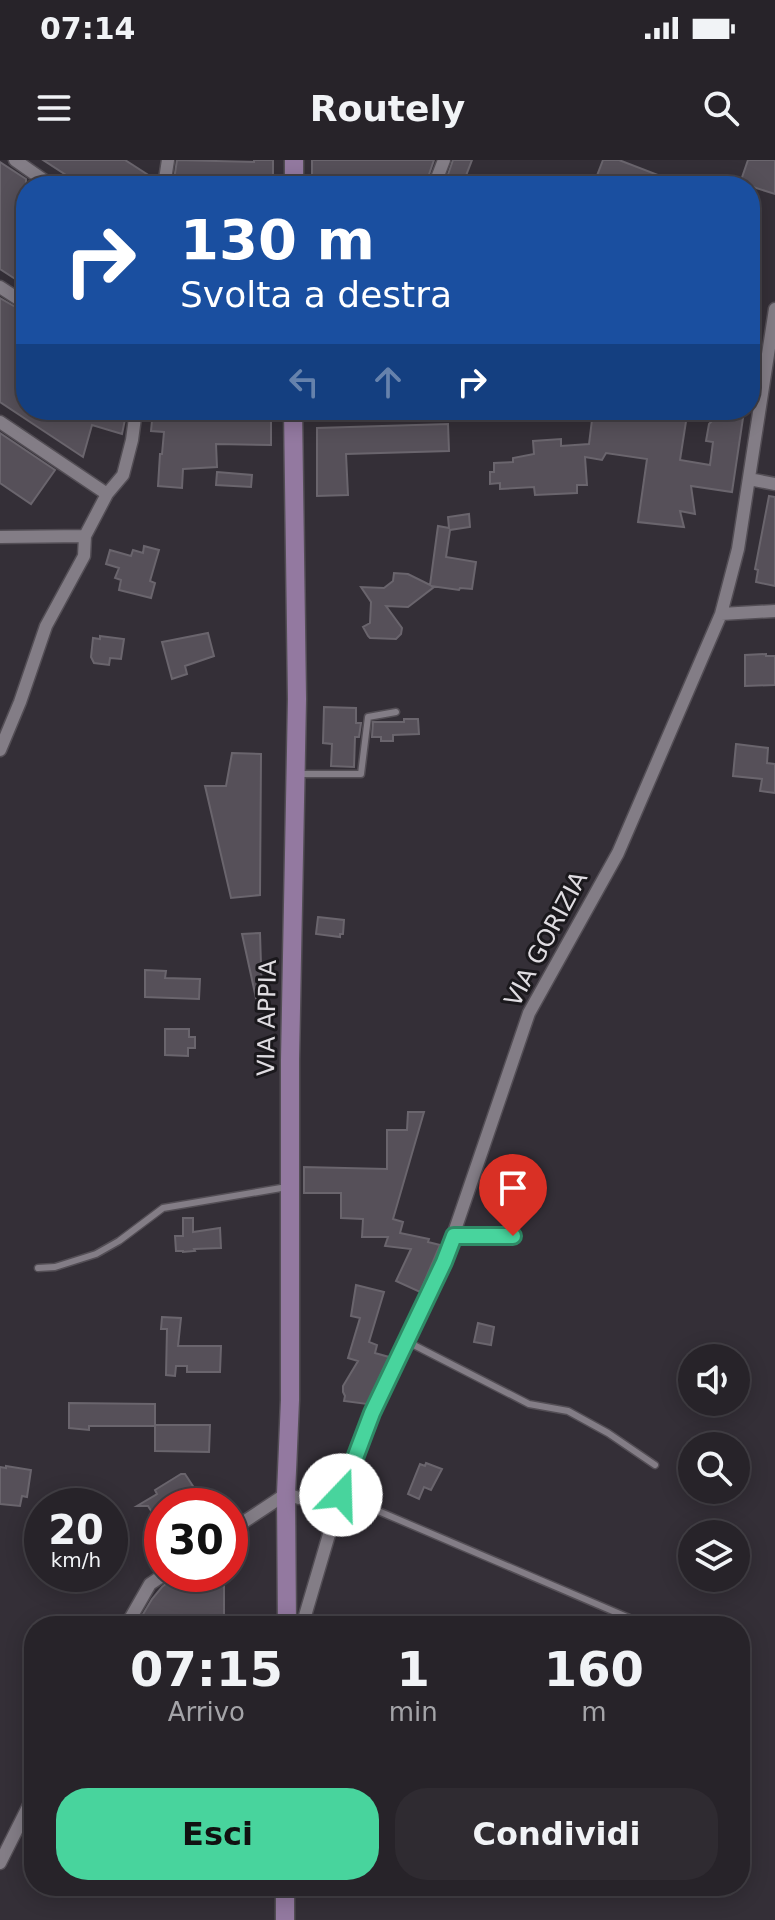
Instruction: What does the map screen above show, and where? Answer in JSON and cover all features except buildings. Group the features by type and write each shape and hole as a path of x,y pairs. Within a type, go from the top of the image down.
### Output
{"main road":[{"name":"VIA APPIA","path":"287,1616 290,1060 297,699 293,420"},
{"path":"285,1896 285,1920"}],"street":[{"path":"15,160 38,176"},
{"name":"VIA GORIZIA","path":"760,374 775,309"},
{"path":"0,750 46,626 84,556 85,536 107,494 123,475 135,420"},
{"name":"VIA GORIZIA","path":"305,1616 340,1500 372,1413 444,1262 529,1013 618,853 721,614 738,549 749,479 754,420"},
{"path":"0,422 107,494"},
{"path":"749,479 775,484"},
{"path":"0,537 85,536"},
{"path":"721,614 775,611"},
{"path":"248,1519 286,1494 299,1498 340,1500"},
{"path":"132,1616 145,1592"},
{"path":"0,1863 24,1815"}],"lane":[{"path":"295,774 361,774 368,717 396,712"},
{"path":"38,1268 55,1267 96,1254 163,1208 290,1186"},
{"path":"454,1236 513,1236"},
{"path":"406,1341 529,1404 568,1411 608,1433 655,1465"},
{"path":"340,1500 624,1616"}],"route":[{"path":"341,1495 372,1413 454,1236 513,1236"}]}
